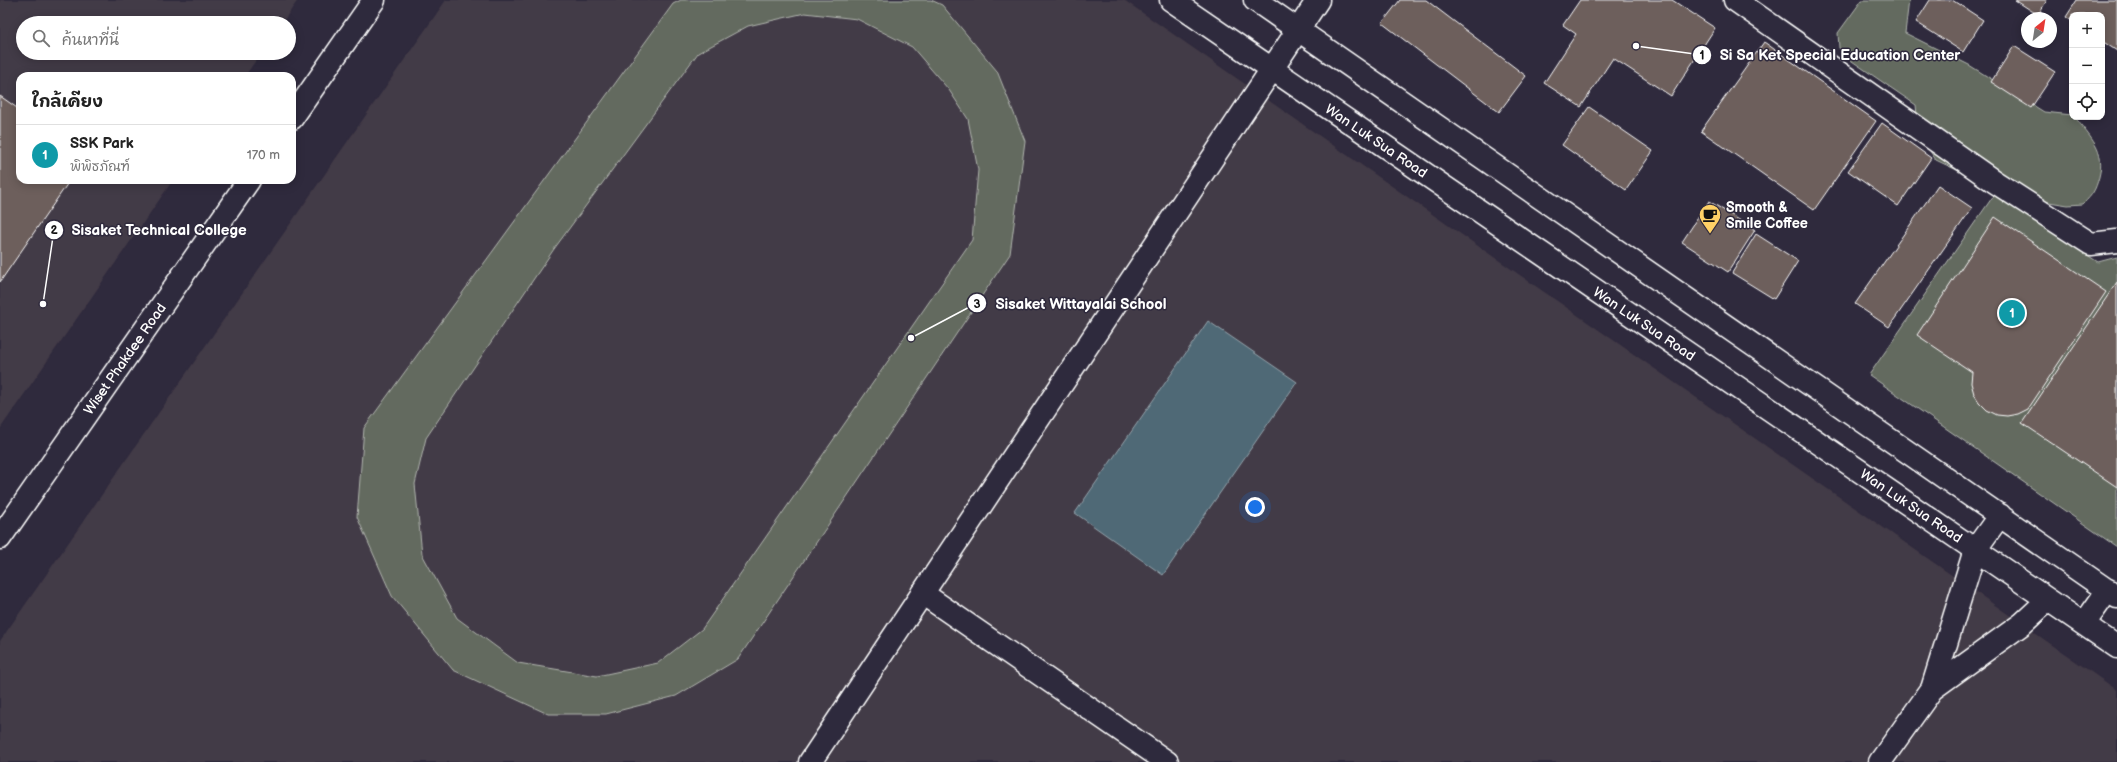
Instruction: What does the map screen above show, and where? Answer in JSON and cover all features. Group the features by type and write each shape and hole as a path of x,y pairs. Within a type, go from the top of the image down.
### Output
{"street":[{"path":"296,112 374,0"},
{"name":"Wan Luk Sua Road","path":"1171,0 2117,647"},
{"path":"1255,0 2112,593 2084,624"},
{"path":"810,762 1318,0"},
{"path":"1735,0 1995,182 2091,244 2117,241"},
{"name":"Wiset Phakdee Road","path":"0,538 246,184"},
{"path":"1880,762 1932,689 1975,550 2000,515"},
{"path":"922,593 1167,762"},
{"path":"1932,689 2022,624 2048,600"}],"shaded area":[{"path":"0,0 298,0 287,16 16,16 16,60 256,60 248,72 16,72 16,184 170,184 0,429"},
{"path":"446,0 1124,0 2117,690 2117,762 0,762 0,641"},
{"path":"681,0 931,0 942,5 997,71 1025,141 1010,254 738,659 676,696 606,714 548,714 453,670 392,596 357,517 364,428 673,4","holes":["805,13 857,19 912,47 949,90 968,119 978,170 972,240 702,629 658,663 597,676 518,663 457,618 422,554 415,484 426,438 554,249 698,53 748,26"]},
{"path":"1862,0 1909,0 1905,33 1969,65 2044,112 2069,115 2069,120 2077,120 2091,138 2100,159 2101,168 2095,189 2083,204 2068,205 2011,196 1936,160 1919,135 1916,105 1849,59 1839,48 1838,33"},
{"path":"1994,195 2098,262 2117,257 2117,547 1869,375"}],"water":[{"path":"1208,321 1297,382 1163,575 1075,513"}],"building":[{"path":"1400,0 1426,0 1526,76 1499,112 1382,23"},
{"path":"1580,0 1672,0 1715,28 1671,96 1613,58 1581,107 1544,83 1576,34 1563,25"},
{"path":"1930,0 1952,0 1983,20 1963,52 1916,22"},
{"path":"2015,0 2047,0 2040,12 2033,12"},
{"path":"2077,0 2117,0 2117,51 2105,43 2105,12 2069,12"},
{"path":"1764,42 1876,121 1814,210 1701,131"},
{"path":"2014,46 2055,72 2031,108 1991,82"},
{"path":"0,96 16,107 16,184 67,184 0,282"},
{"path":"1589,107 1653,151 1626,190 1562,145"},
{"path":"1882,123 1931,158 1898,206 1848,171"},
{"path":"1938,185 1972,208 1889,327 1855,304"},
{"path":"1709,201 1755,230 1728,272 1682,242"},
{"path":"1995,217 2106,292 2028,409 2018,414 2007,416 1997,415 1987,410 1979,402 1974,394 1971,383 1972,372 1917,335"},
{"path":"1756,234 1798,261 1774,299 1732,273"},
{"path":"2117,282 2117,487 2022,423"}],"place":[{"name":"Si Sa Ket Special Education Center","path":"1636,46"},
{"name":"Smooth & Smile Coffee","path":"1710,234"},
{"name":"Sisaket Technical College","path":"43,304"},
{"name":"SSK Park","path":"2012,313"},
{"name":"Sisaket Wittayalai School","path":"911,338"}]}
